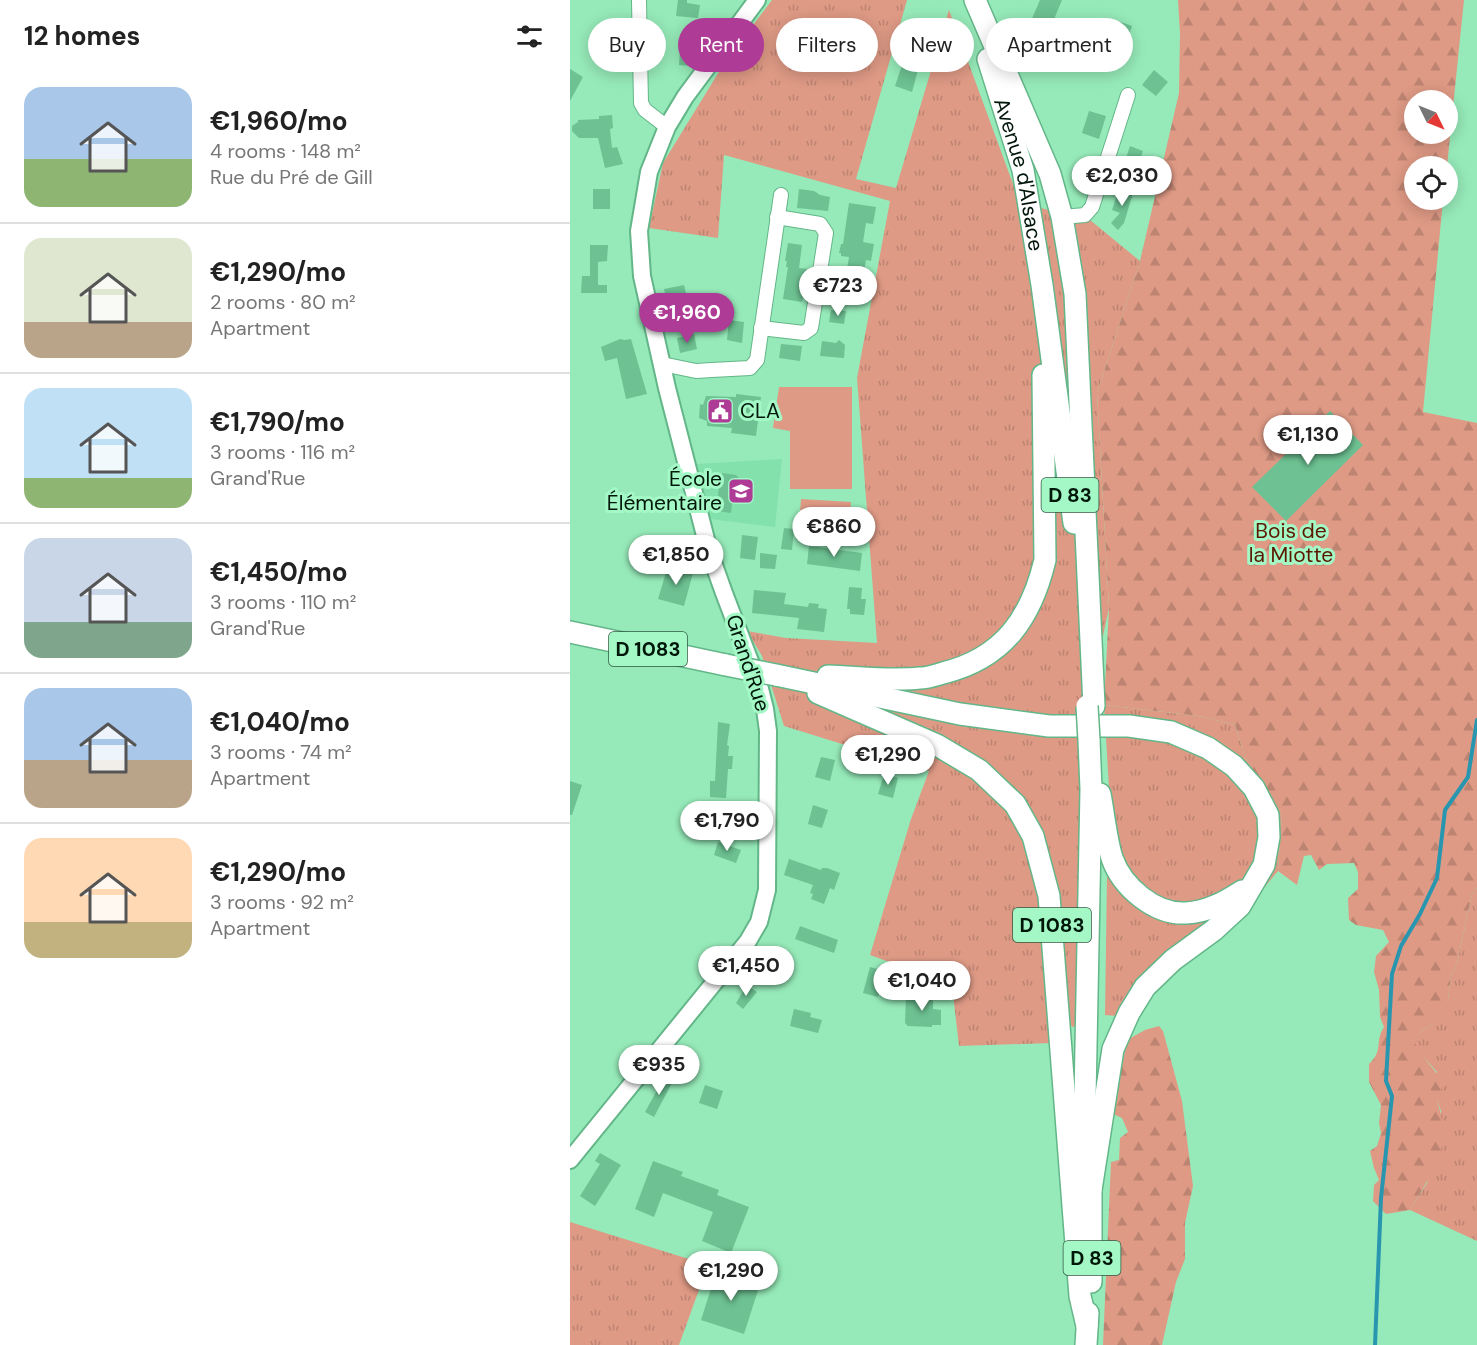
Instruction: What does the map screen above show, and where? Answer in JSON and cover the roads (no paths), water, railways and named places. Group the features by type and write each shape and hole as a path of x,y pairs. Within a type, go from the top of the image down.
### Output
{"main road":[{"name":"Avenue d'Alsace","path":"966,0 1023,170 1042,285"},
{"name":"Avenue d'Alsace","path":"975,0 1050,174 1062,217"},
{"name":"D 83","path":"1062,217 1075,294 1091,706 1099,791 1097,1152 1091,1190"},
{"name":"D 1083","path":"776,675 921,678 965,668 998,647 1022,621 1038,589 1045,560 1042,285"},
{"name":"D 83","path":"1042,285 1073,512 1091,706"},
{"name":"D 1083","path":"570,632 960,714 1049,726 1129,726 1172,732 1208,748 1234,765 1254,788 1268,816 1269,837 1264,865 1240,906 1214,930 1173,960 1145,987 1129,1013 1113,1049 1097,1152"},
{"name":"D 1083","path":"776,675 937,745 979,770 1015,804 1033,836 1049,896 1080,1296 1086,1336"},
{"name":"D 83","path":"1086,1336 1092,1269 1091,1190 1084,1149 1086,961 1093,739"},
{"path":"1099,791 1112,859 1122,878 1140,897 1163,910 1186,913 1219,905 1255,882"}],"street":[{"path":"639,0 641,103 645,110 667,127"},
{"name":"Grand'Rue","path":"570,1160 748,941 759,922 767,890 768,731 765,709 759,685 710,551 642,276 639,231 649,172 667,127 685,97 757,0"},
{"path":"1062,217 1085,215 1092,207 1128,95"},
{"path":"662,364 696,371 750,368 757,360 781,195"},
{"path":"761,328 804,333 811,328 826,233 820,224 777,217"}],"waterway":[{"path":"1375,1345 1381,1198 1392,1096 1386,1081 1392,974 1401,946 1420,914 1437,878 1445,810 1468,777 1477,720"}],"place":[{"name":"CLA","path":"720,411"},
{"name":"École Élémentaire","path":"741,491"}],"park label":[{"name":"Bois de la Miotte","path":"1291,543"}]}
